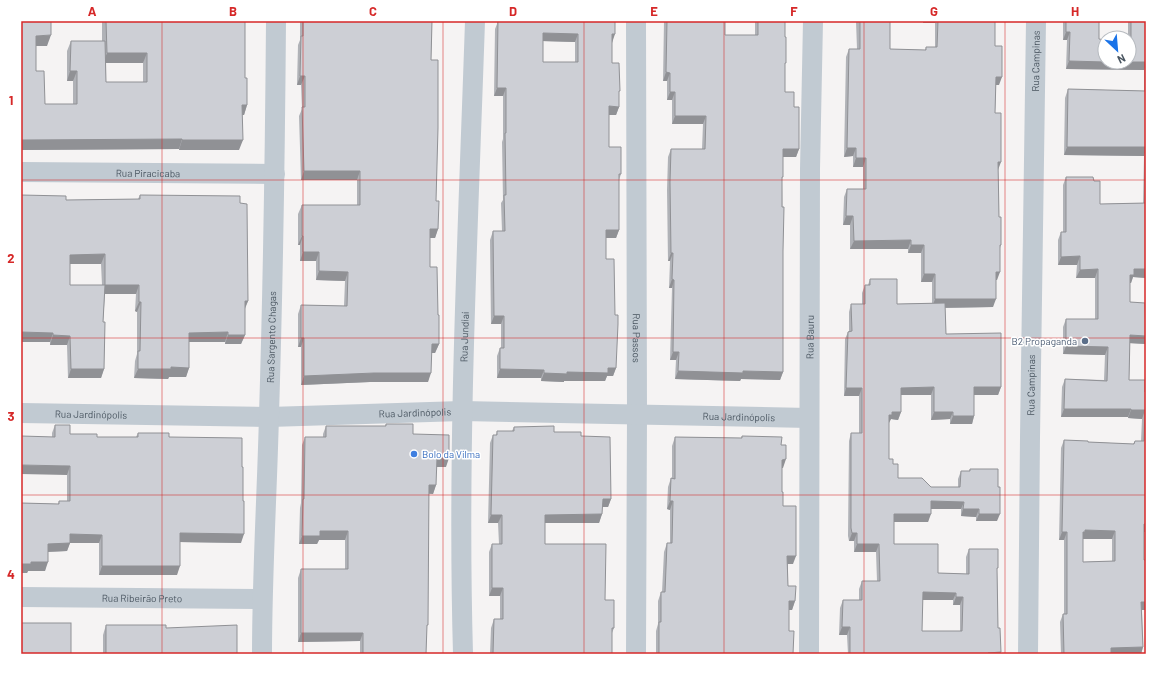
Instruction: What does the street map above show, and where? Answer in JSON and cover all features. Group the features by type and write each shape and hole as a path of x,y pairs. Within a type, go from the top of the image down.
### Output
{"street":[{"name":"Rua Sargento Chagas","path":"262,654 262,599 269,417 275,174 276,21"},
{"name":"Rua Jundiaí","path":"463,654 461,580 462,411 475,21"},
{"name":"Rua Passos","path":"636,21 636,654"},
{"name":"Rua Bauru","path":"809,654 810,169 813,21"},
{"name":"Rua Campinas","path":"1028,654 1036,21"},
{"name":"Rua Piracicaba","path":"21,172 275,174"},
{"name":"Rua Jardinópolis","path":"21,413 269,417 462,411 809,418"},
{"name":"Rua Ribeirão Preto","path":"21,597 262,599"}],"building":[{"path":"21,21 51,21 51,35 36,36 36,71 44,71 45,104 77,104 77,71 70,71 71,41 105,41 106,82 147,82 147,53 107,53 106,21 245,21 245,78 247,78 247,105 242,105 243,140 21,140"},
{"path":"303,21 432,21 431,60 438,60 436,201 439,201 438,229 430,229 430,267 437,267 439,344 432,344 431,373 374,373 304,376 304,338 301,338 301,305 347,306 348,272 319,271 319,252 303,252 302,205 360,205 360,171 304,171 302,107 305,107 305,76 300,76"},
{"path":"498,21 615,21 615,34 612,34 612,63 619,63 620,91 619,107 609,106 609,147 621,147 621,174 619,174 619,230 606,230 606,259 614,259 615,315 618,315 616,368 608,368 608,373 567,372 567,374 544,373 544,370 500,369 500,348 504,348 504,316 494,316 493,231 505,231 504,195 506,195 506,88 497,88","holes":["543,33 578,34 578,62 543,62"]},
{"path":"667,21 725,21 725,35 758,35 758,21 785,21 785,92 794,92 794,107 799,107 799,149 783,149 783,372 743,371 743,373 678,371 679,352 673,352 674,280 672,279 673,253 671,253 671,149 705,149 706,116 675,116 675,92 670,92 670,73 666,72"},
{"path":"860,21 890,21 890,49 926,50 926,47 937,47 938,21 995,21 995,46 1002,46 1002,77 996,77 995,113 1001,113 1001,162 998,162 1001,245 1000,272 996,272 996,299 935,299 935,274 924,274 924,245 911,245 911,240 854,241 853,216 846,216 847,189 866,189 866,158 856,158 856,148 847,148 849,49 860,49"},
{"path":"1066,21 1099,21 1099,30 1097,30 1097,62 1069,61 1070,32 1066,32"},
{"path":"1131,21 1146,21 1146,62 1137,62 1137,30 1131,30"},
{"path":"1068,89 1146,91 1146,147 1067,147"},
{"path":"1066,177 1093,177 1094,181 1100,181 1100,204 1146,203 1146,269 1134,269 1134,275 1130,275 1130,302 1145,303 1146,336 1130,335 1129,380 1145,380 1146,392 1146,524 1144,524 1144,560 1146,560 1146,602 1141,602 1143,647 1111,648 1111,654 1064,654 1063,614 1067,614 1067,532 1062,532 1064,440 1134,444 1135,441 1144,441 1145,410 1064,409 1065,379 1107,381 1108,347 1066,346 1066,319 1098,319 1098,269 1080,270 1080,256 1061,257 1061,232 1066,232","holes":["1085,530 1115,531 1115,561 1083,562 1083,532 1085,532"]},
{"path":"21,195 66,196 66,200 140,199 140,195 240,196 240,203 247,204 248,301 245,301 245,335 228,335 228,332 189,333 189,368 171,367 171,369 138,369 141,302 139,302 139,285 105,285 103,322 105,322 104,369 71,369 70,336 53,335 53,333 21,332","holes":["105,254 105,285 70,285 70,255"]},
{"path":"870,279 897,279 897,304 945,303 946,334 1001,333 1001,387 974,387 974,416 953,416 953,412 934,412 934,387 901,388 901,412 892,412 892,415 889,415 889,459 893,459 893,464 898,464 898,478 922,478 931,487 960,487 961,471 970,471 970,469 998,469 1000,514 979,514 979,509 963,509 964,502 931,501 931,514 894,514 894,544 938,544 938,573 969,574 969,549 998,549 998,628 1000,628 1001,652 988,654 850,654 850,627 842,627 843,600 862,600 862,581 880,581 879,544 857,544 857,533 852,533 851,528 851,433 862,433 862,388 846,388 848,332 852,331 851,304 865,304 865,285 870,285","holes":["923,592 956,593 956,597 963,597 962,631 922,631"]},
{"path":"386,424 413,424 413,434 449,435 449,458 437,458 436,485 429,485 428,625 426,654 363,654 363,633 301,633 301,569 348,569 348,531 320,531 320,536 302,536 305,437 326,437 326,426 386,426"},
{"path":"55,425 70,425 70,434 97,434 97,437 138,437 138,433 169,433 169,437 242,438 244,534 180,533 180,566 102,566 102,535 70,534 70,543 48,544 48,562 31,562 31,564 21,564 21,503 59,504 59,501 70,501 70,466 21,465 21,436 55,437"},
{"path":"554,426 554,432 581,432 581,436 610,437 611,499 603,499 602,514 545,515 545,544 606,544 605,600 614,600 612,654 493,654 494,619 503,619 503,588 492,588 492,544 502,544 502,515 491,515 493,435 497,435 497,431 514,431 514,427"},
{"path":"742,436 782,437 781,445 786,445 786,459 782,460 783,506 796,506 796,556 787,556 788,586 796,586 795,601 789,601 789,631 794,631 793,654 659,654 661,592 665,592 667,543 672,543 673,501 670,501 671,478 675,479 675,437 742,438"},
{"path":"21,623 71,623 71,654 21,654"},
{"path":"106,625 166,625 166,628 237,625 237,654 106,654"}],"place":[{"name":"B2 Propaganda","path":"1085,341"},
{"name":"Bolo da Vilma","path":"414,454"}]}
